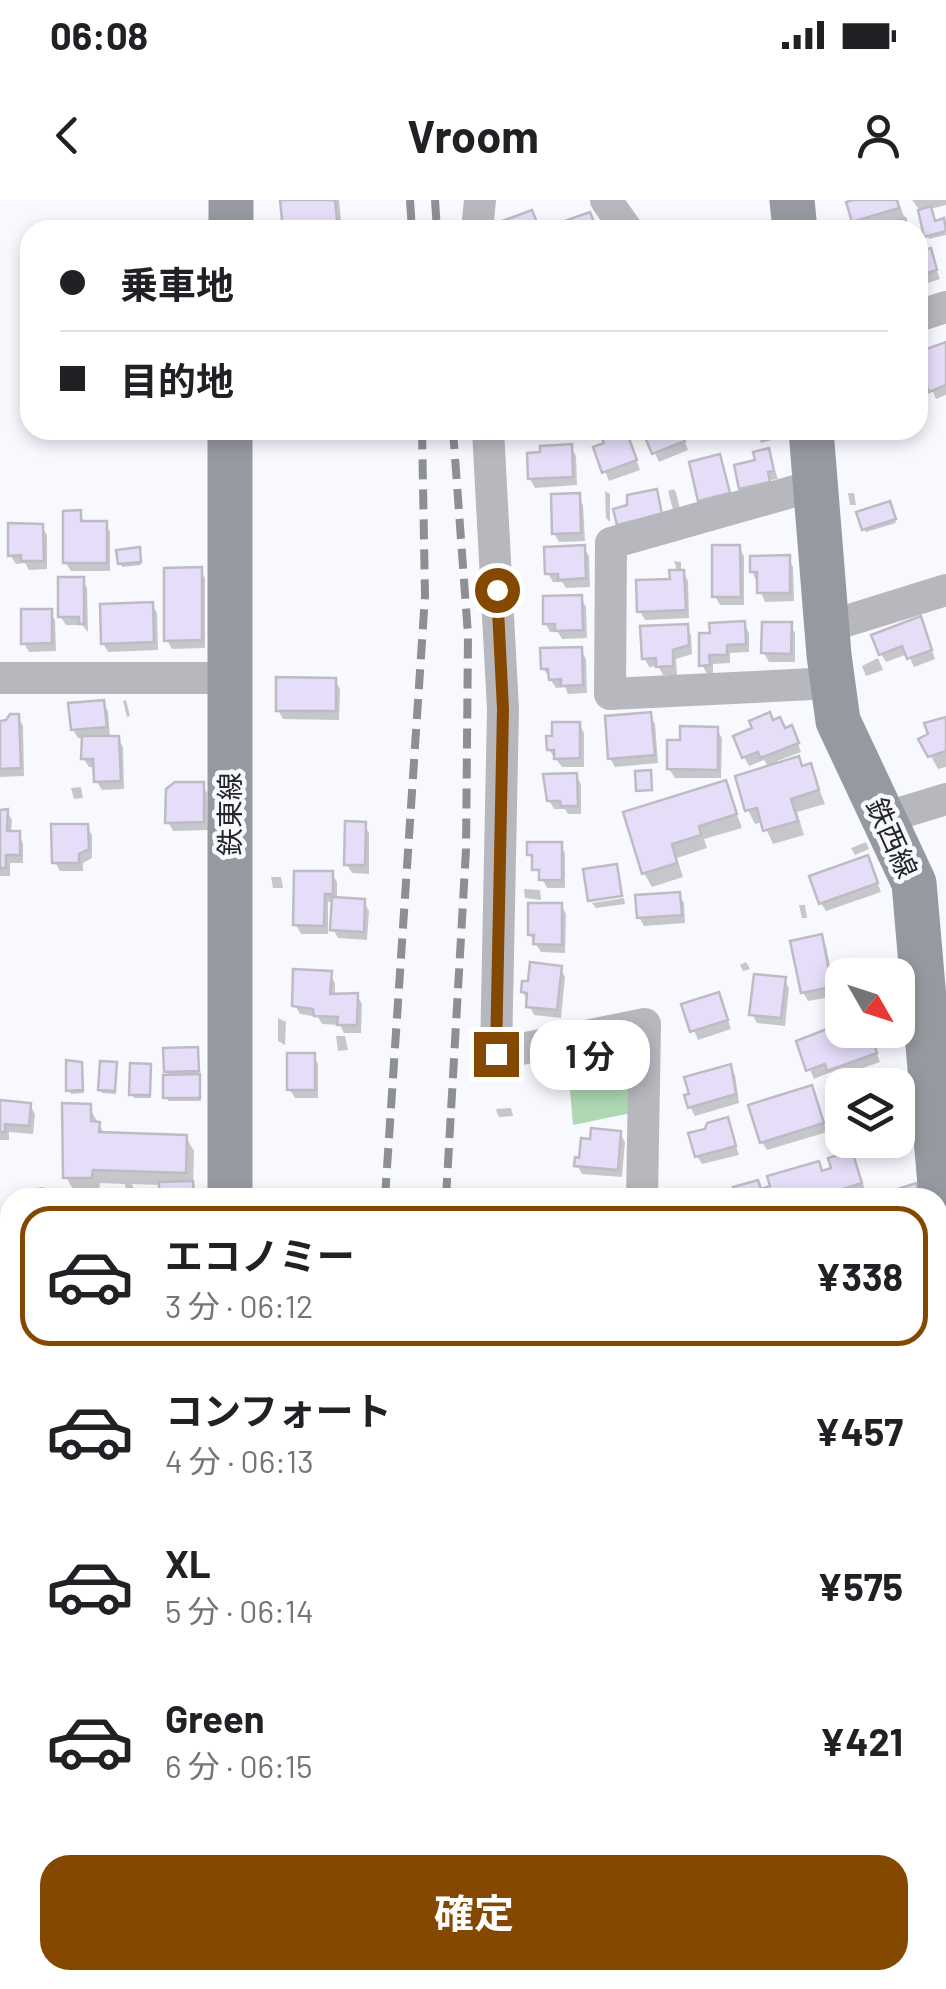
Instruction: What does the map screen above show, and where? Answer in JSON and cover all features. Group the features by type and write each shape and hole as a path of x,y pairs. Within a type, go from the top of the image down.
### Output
{"street":[{"name":"鉄東線","path":"230,440 230,1188"},
{"path":"489,440 503,709 496,1054 644,1024 642,1188"},
{"name":"鉄西線","path":"812,440 838,721 914,882 939,1070 943,1188"},
{"path":"816,485 611,543 610,694 834,683"},
{"path":"827,627 946,590"},
{"path":"0,678 230,678"},
{"path":"884,818 946,799"}],"green space":[{"path":"625,1042 631,1113 573,1125 567,1057"}],"building":[{"path":"280,200 335,200 337,220 282,220"},
{"path":"897,200 899,208 851,220 846,202"},
{"path":"931,206 935,221 944,218 946,231 928,236 928,220 920,220 918,210"},
{"path":"532,210 536,220 505,220"},
{"path":"590,212 593,220 567,220"},
{"path":"931,248 937,270 928,273"},
{"path":"946,342 946,385 929,392 928,389 928,348"},
{"path":"603,440 630,440 637,460 602,473 593,447 604,443"},
{"path":"646,440 685,440 685,441 652,454"},
{"path":"572,444 573,477 528,479 527,453 540,452 540,446"},
{"path":"769,448 774,471 768,472 770,482 739,489 734,465 755,460 753,452"},
{"path":"720,454 730,493 698,501 689,462"},
{"path":"657,489 662,514 617,525 613,509 627,505 627,495"},
{"path":"580,493 581,533 552,534 551,494"},
{"path":"890,501 896,519 862,530 856,512"},
{"path":"81,510 81,521 107,521 107,563 63,563 63,511"},
{"path":"8,523 43,524 44,561 21,561 21,555 8,556"},
{"path":"585,545 586,578 558,580 558,574 545,574 544,547"},
{"path":"712,545 740,545 741,597 712,597"},
{"path":"140,547 141,562 118,564 116,550"},
{"path":"790,555 790,593 757,593 757,572 750,572 750,556"},
{"path":"202,567 202,640 164,641 164,568"},
{"path":"669,570 684,570 686,610 637,612 636,580 670,579"},
{"path":"58,577 84,577 84,624 79,624 79,617 58,617"},
{"path":"582,595 583,630 555,631 555,624 543,624 543,596"},
{"path":"153,602 154,642 101,644 100,604"},
{"path":"21,609 52,609 52,643 21,644"},
{"path":"921,616 932,650 907,659 902,646 879,655 871,635"},
{"path":"745,621 746,644 727,645 727,655 709,655 710,665 699,666 699,633 710,633 709,623"},
{"path":"762,622 792,622 791,654 761,653"},
{"path":"688,624 689,645 673,650 673,666 656,667 656,658 642,659 640,626"},
{"path":"582,647 583,685 561,686 561,679 549,680 548,669 541,669 540,648"},
{"path":"276,677 336,678 336,711 276,711"},
{"path":"104,700 107,727 71,730 68,703"},
{"path":"651,712 655,755 608,759 605,716"},
{"path":"770,712 773,720 780,717 785,728 792,725 799,743 760,758 758,752 742,758 733,736 752,728 749,721"},
{"path":"10,714 19,714 21,768 0,769 0,721"},
{"path":"946,717 946,751 928,757 918,739 928,734 924,723"},
{"path":"552,722 580,722 580,758 554,759 554,750 547,750 546,736 552,736"},
{"path":"680,726 718,727 718,770 667,769 667,740 680,740"},
{"path":"82,736 119,736 121,781 94,782 93,759 81,759"},
{"path":"799,756 802,766 811,763 819,790 791,799 798,821 763,831 757,808 745,811 735,776"},
{"path":"651,770 652,790 636,791 635,771"},
{"path":"577,773 578,806 547,801 543,774"},
{"path":"726,780 737,814 699,826 701,835 672,844 677,863 642,874 623,812"},
{"path":"175,782 204,782 204,822 165,823 166,789"},
{"path":"8,809 7,831 20,831 20,855 6,855 6,868 0,868 0,810"},
{"path":"345,821 366,822 365,865 344,865"},
{"path":"51,824 88,824 89,849 79,854 79,863 52,863"},
{"path":"527,842 562,842 562,880 539,880 539,870 532,870 532,855 527,855"},
{"path":"868,855 878,883 819,904 809,876"},
{"path":"617,864 622,896 588,901 583,869"},
{"path":"294,871 333,871 333,894 325,894 324,926 293,925"},
{"path":"680,892 682,915 637,918 635,895"},
{"path":"332,897 365,899 364,932 330,930"},
{"path":"528,903 562,903 562,945 533,944 534,935 528,935"},
{"path":"822,934 827,958 825,988 801,993 790,941"},
{"path":"530,962 562,966 557,1010 526,1007 527,993 521,992 522,981 528,981"},
{"path":"293,969 332,971 330,994 358,993 357,1025 337,1025 338,1017 314,1016 313,1009 292,1006"},
{"path":"754,974 786,977 781,1018 749,1015"},
{"path":"719,992 728,1020 690,1032 681,1004"},
{"path":"825,1030 825,1048 875,1048 877,1053 835,1068 826,1068 825,1064 806,1071 796,1041"},
{"path":"198,1047 199,1071 164,1072 163,1048"},
{"path":"287,1053 315,1053 315,1090 287,1090"},
{"path":"66,1060 82,1062 83,1090 66,1091"},
{"path":"100,1061 117,1062 115,1091 98,1090"},
{"path":"130,1063 151,1064 150,1095 129,1095"},
{"path":"731,1064 736,1094 688,1108 684,1077"},
{"path":"200,1074 200,1098 163,1098 163,1075"},
{"path":"812,1085 824,1123 760,1143 748,1105"},
{"path":"0,1100 31,1103 29,1126 5,1124 5,1132 0,1132"},
{"path":"62,1103 91,1104 91,1121 100,1122 99,1132 187,1135 186,1173 93,1170 92,1178 63,1178"},
{"path":"728,1117 736,1146 695,1157 688,1133"},
{"path":"591,1128 621,1131 618,1170 574,1166 581,1138 590,1139"},
{"path":"828,1158 854,1158 862,1183 846,1188 764,1188 770,1186 767,1176 819,1161 822,1171 831,1168"},
{"path":"758,1180 761,1188 733,1188"},
{"path":"193,1181 193,1188 159,1188 159,1182"}],"railway":[{"path":"410,200 411,220"},
{"path":"435,200 436,220"},
{"path":"386,1188 425,596 422,440"},
{"path":"447,1188 466,850 468,635 454,440"}],"route":[{"path":"496,1054 503,709 497,590"}]}
